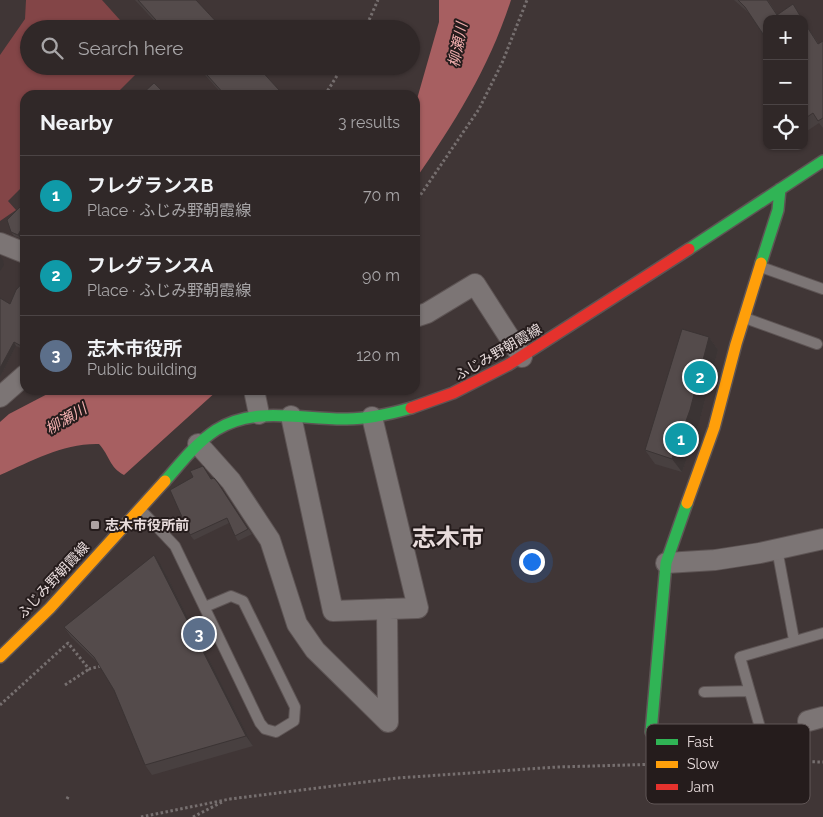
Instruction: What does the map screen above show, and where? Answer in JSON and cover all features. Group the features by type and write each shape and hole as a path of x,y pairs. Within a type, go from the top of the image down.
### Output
{"main road":[{"name":"ふじみ野朝霞線","path":"0,657 50,608 198,444 217,428 231,421 259,414 319,419 372,417 410,409 454,394 522,357 823,161"},
{"path":"652,724 666,563 714,428 744,318 778,210 780,189"}],"street":[{"path":"0,243 20,251"},
{"path":"420,315 475,284 522,357"},
{"path":"0,397 20,379"},
{"path":"255,395 259,414"},
{"path":"290,416 333,611 418,608 372,417"},
{"path":"198,444 231,482 270,540 297,624 315,650 388,722 387,609"},
{"path":"666,563 715,560 777,550 823,539"}],"lane":[{"path":"760,267 823,289"},
{"path":"744,318 817,344"},
{"path":"139,508 175,546 260,723 265,729 276,732 290,725 294,721 295,707 243,601 231,596 205,607"},
{"path":"777,550 794,640"},
{"path":"758,724 740,657 823,633"},
{"path":"704,692 750,692"}],"path":[{"path":"369,20 378,0"},
{"path":"420,196 479,109 502,63 527,0"},
{"path":"328,90 337,75"},
{"path":"0,705 68,643 89,669"},
{"path":"65,685 89,669 101,666"},
{"path":"810,762 823,762"},
{"path":"141,817 230,799 397,778 557,767 646,765"},
{"path":"67,799 69,795"},
{"path":"193,817 230,799"}],"shaded area":[{"path":"26,0 102,0 120,20 24,20"},
{"path":"20,26 20,75 135,75 120,90 20,90 20,189 8,201 16,210 0,221 0,55"}],"water":[{"name":"柳瀬川","path":"439,0 511,0 482,72 444,137 420,173 420,90 439,22"},
{"name":"柳瀬川","path":"45,395 212,395 124,475 112,465 99,444 86,444 60,450 0,475 0,422 9,414"}],"building":[{"path":"138,0 196,0 215,20 156,20"},
{"path":"738,0 767,0 777,15 763,15 763,34"},
{"path":"793,4 800,15 777,15"},
{"path":"808,28 818,44 823,41 823,118 818,121 813,113 808,116"},
{"path":"207,75 265,75 279,90 221,90"},
{"path":"154,83 161,90 146,90"},
{"path":"20,207 20,231 18,235 11,232 7,220"},
{"path":"20,286 20,345 14,342 0,368 0,298 10,304"},
{"path":"682,329 709,337 690,410 672,459 645,450"},
{"path":"203,466 211,479 214,478 218,483 248,529 235,536 227,518 190,535 170,490 193,477 190,471"},
{"path":"154,555 246,736 145,765 114,690 94,657 64,627"}],"traffic: fast":[{"path":"689,249 823,161"},
{"path":"761,263 778,210 780,189"},
{"path":"165,481 202,441 216,430 231,422 263,416 355,419 379,416 411,408"},
{"path":"652,724 666,563 687,503"}],"traffic: slow":[{"path":"687,503 714,428 736,344 761,263"},
{"path":"0,657 50,608 165,481"}],"traffic: jam":[{"path":"411,408 453,393 508,365 689,249"}],"place":[{"name":"フレグランスA","path":"700,377"},
{"name":"フレグランスB","path":"681,439"},
{"name":"志木市役所前","path":"95,525"},
{"name":"志木市役所","path":"199,634"}],"district":[{"name":"志木市","path":"448,538"}]}
